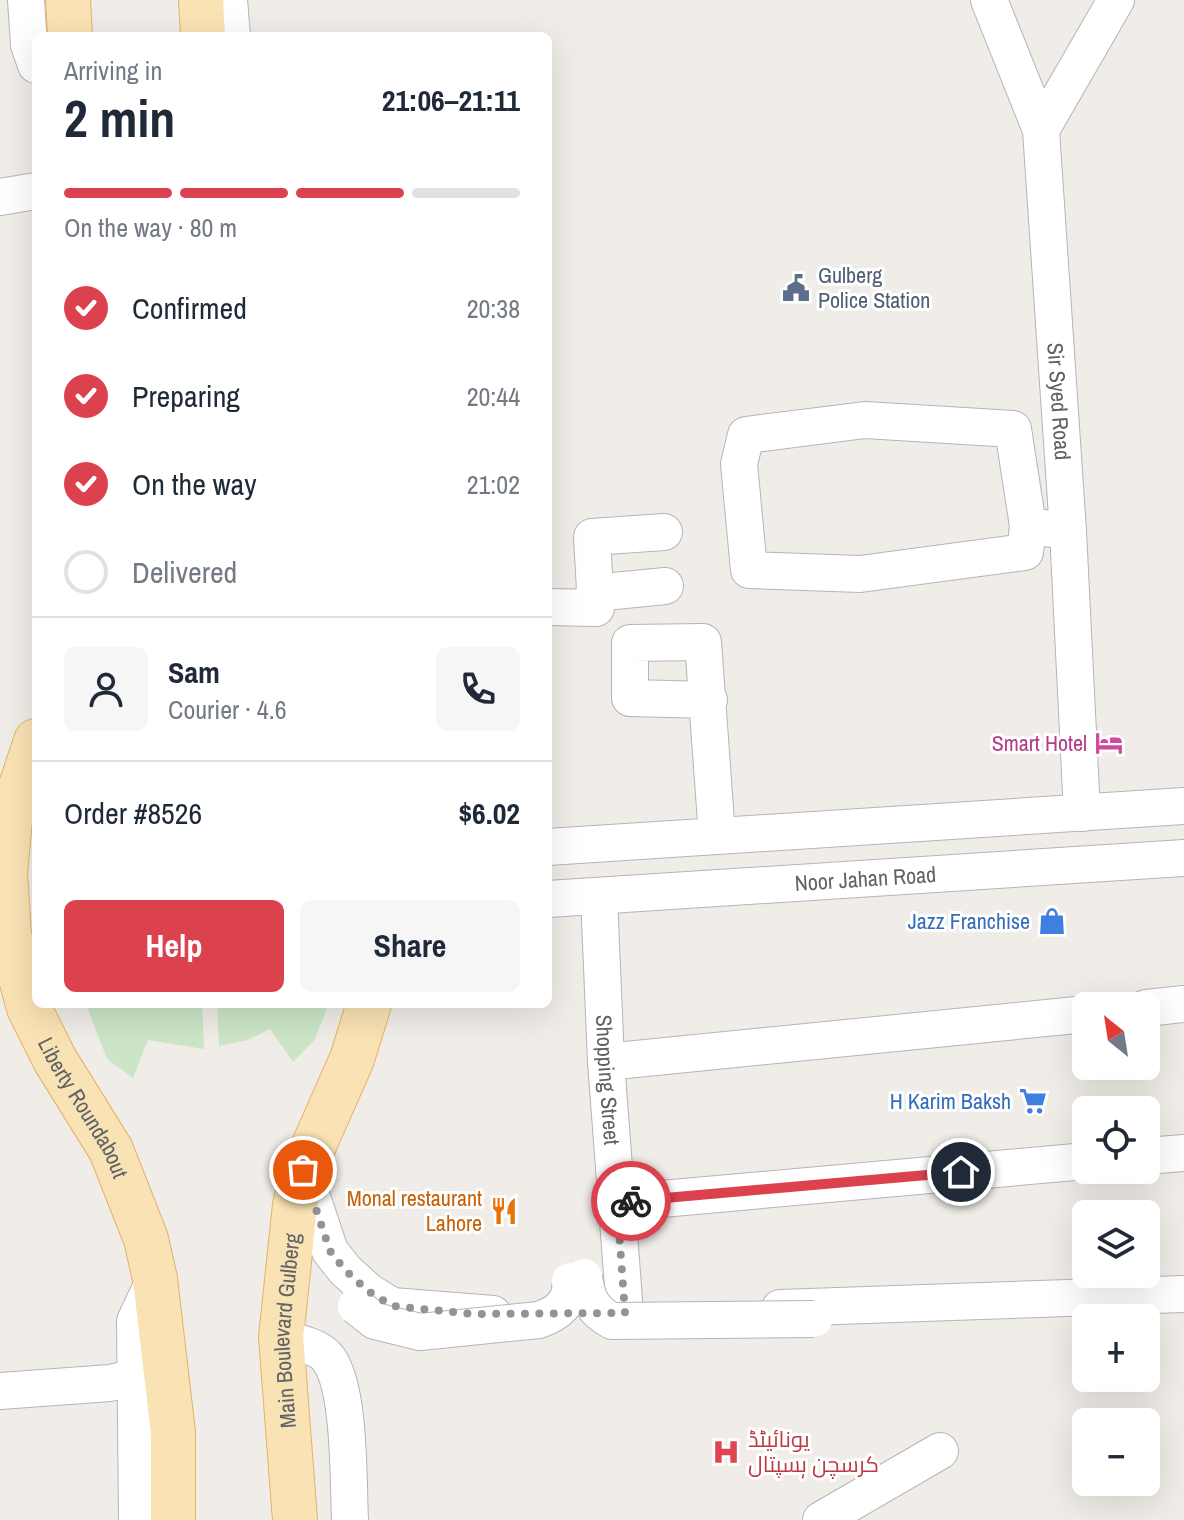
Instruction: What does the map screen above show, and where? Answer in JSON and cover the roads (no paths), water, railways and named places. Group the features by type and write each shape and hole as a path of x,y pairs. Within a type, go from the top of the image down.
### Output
{"main road":[{"path":"68,0 70,32"},
{"path":"201,0 203,32"},
{"name":"Liberty Roundabout","path":"32,753 10,819 5,921 29,1008 55,1060 111,1150 151,1259"},
{"path":"300,1180 352,1059 368,1008"},
{"name":"Main Boulevard Gulberg","path":"295,1520 281,1337 300,1180"},
{"path":"151,1259 173,1433 173,1520"}],"street":[{"path":"26,0 32,54"},
{"path":"229,0 232,32"},
{"name":"Sir Syed Road","path":"989,0 1041,130 1068,531 1082,813"},
{"path":"1041,130 1116,0"},
{"path":"0,197 32,192"},
{"path":"865,420 1013,429 1028,526 1025,552 860,574 749,570 739,464 746,435 865,420"},
{"path":"1028,526 1068,531"},
{"path":"552,607 596,608 592,537 664,532"},
{"path":"594,593 665,586"},
{"path":"709,700 717,836"},
{"path":"552,847 1184,806"},
{"name":"Noor Jahan Road","path":"552,899 1184,858"},
{"name":"Shopping Street","path":"599,896 606,1062 625,1313"},
{"path":"1160,1007 1184,1004"},
{"path":"606,1062 1072,1015"},
{"path":"1160,1155 1184,1153"},
{"path":"617,1203 1072,1162"},
{"path":"300,1180 342,1288 356,1306 375,1321 420,1332 539,1320 554,1315 564,1304 577,1279 600,1315 612,1321 814,1319 868,1305"},
{"path":"330,1251 368,1291 392,1306 473,1314 625,1313 1184,1294"},
{"path":"137,1520 135,1321 151,1259"},
{"path":"281,1337 324,1353 334,1365 344,1401 350,1520"},
{"path":"0,1391 110,1383 137,1377"},
{"path":"821,1520 940,1451"}],"place":[{"name":"Gulberg Police Station","path":"796,288"},
{"name":"Smart Hotel","path":"1109,743"},
{"name":"Jazz Franchise","path":"1052,921"},
{"name":"H Karim Baksh","path":"1033,1101"},
{"name":"Monal restaurant Lahore","path":"504,1211"},
{"name":"یونائیٹڈ کرسچن ہسپتال","path":"726,1452"}]}
